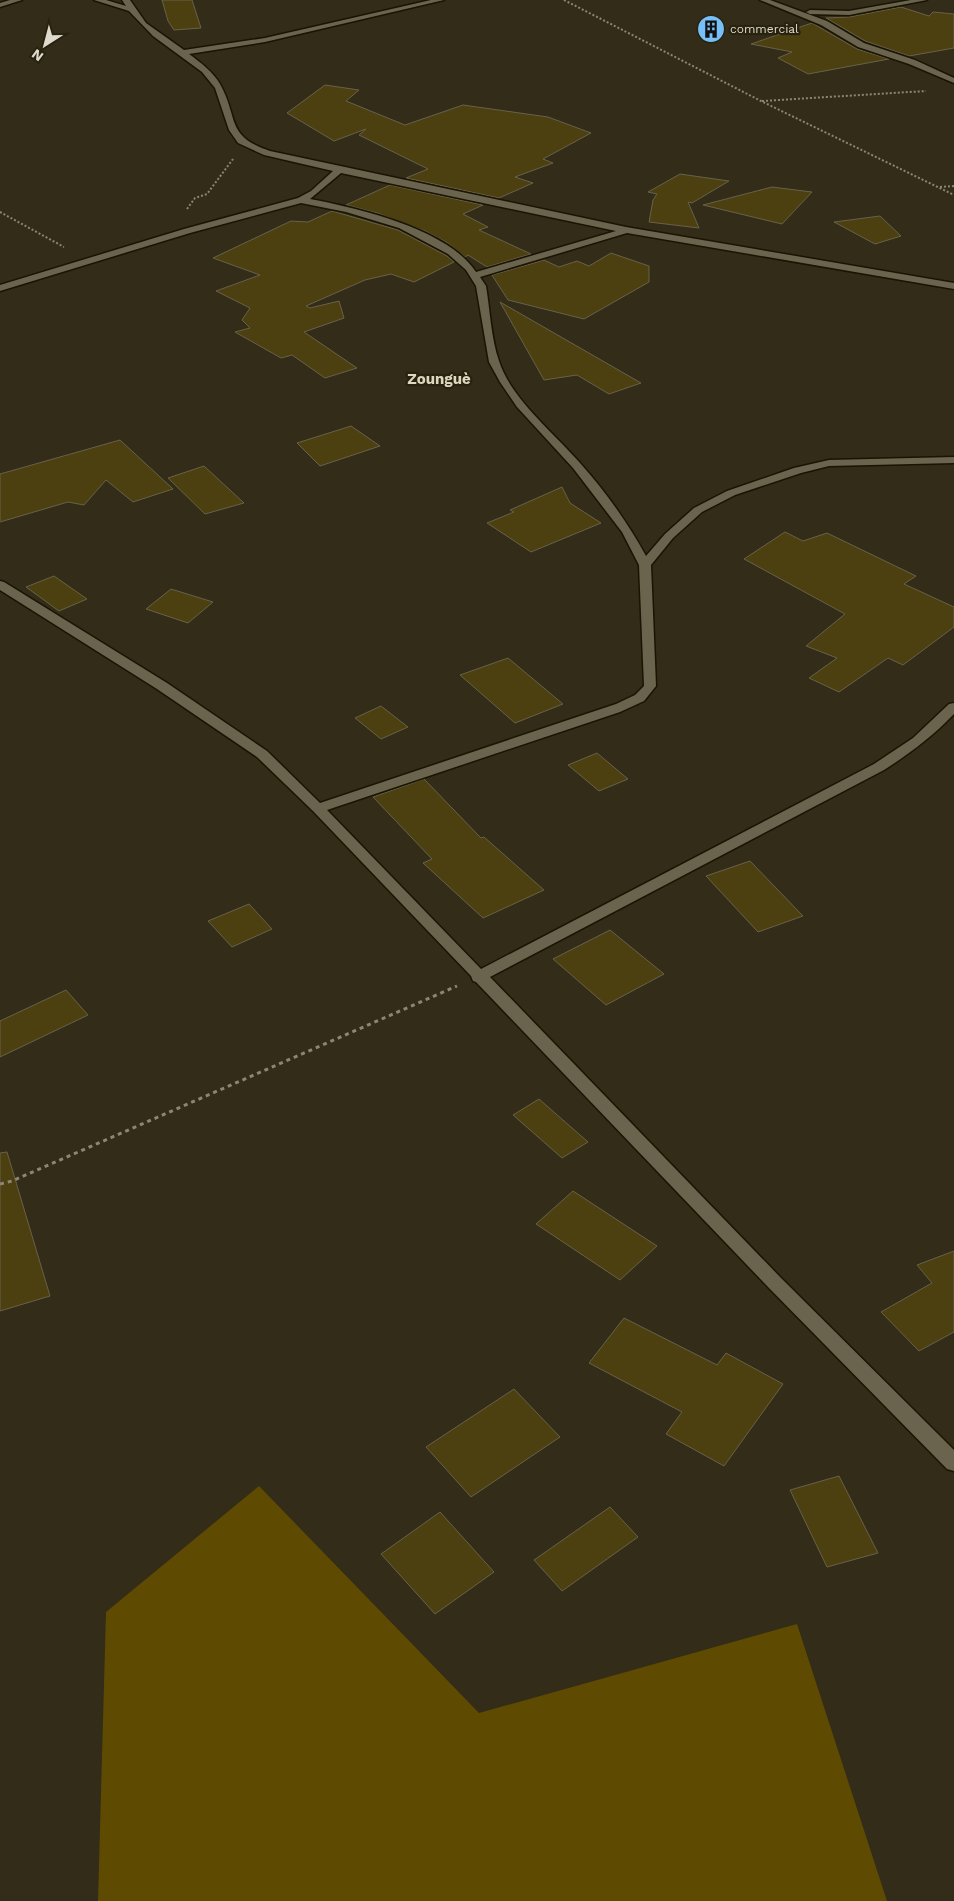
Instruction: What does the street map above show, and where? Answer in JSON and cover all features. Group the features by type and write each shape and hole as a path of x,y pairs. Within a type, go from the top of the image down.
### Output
{"street":[{"path":"0,5 18,0"},
{"path":"98,0 130,9"},
{"path":"126,0 130,9 146,26 182,53 215,82 240,140 256,149 295,161 626,230 954,286"},
{"path":"182,53 265,40 440,0"},
{"path":"764,0 832,27 862,46 912,62 954,81"},
{"path":"791,10 832,14 849,13 923,0"},
{"path":"0,288 187,231 301,200 314,193 339,170"},
{"path":"301,200 360,212 411,230 464,262 476,275 481,286 494,362 505,382 521,405 583,473 627,531 645,565 650,686 645,695 615,709 318,808"},
{"path":"476,275 626,230"},
{"path":"645,565 669,536 698,510 731,494 798,470 829,463 954,460"},
{"path":"0,585 162,686 262,754 318,808 478,977 775,1283 954,1463"},
{"path":"478,977 670,875 866,776 904,753 954,707"}],"path":[{"path":"564,0 761,101 954,195"},
{"path":"761,101 934,91"},
{"path":"187,231 175,220 195,198 207,194 235,156 240,140"},
{"path":"940,187 954,186"},
{"path":"0,212 88,261"},
{"path":"0,1184 12,1181 478,977"}],"shaded area":[{"path":"259,1486 479,1713 797,1624 887,1901 98,1901 106,1612"}],"building":[{"path":"162,0 192,0 201,28 174,30 168,21"},
{"path":"901,7 929,16 933,12 954,14 954,48 909,56 865,41 826,18 849,17"},
{"path":"812,23 857,49 889,59 808,74 778,58 792,52 751,44"},
{"path":"325,85 359,90 346,101 405,125 463,105 548,117 591,133 543,159 553,163 515,177 533,183 499,198 406,178 428,169 359,135 366,129 334,141 287,113"},
{"path":"680,174 729,181 692,203 688,202 699,228 649,222 653,200 657,194 648,192"},
{"path":"390,185 483,205 463,214 488,227 479,230 531,254 487,267 468,255 465,257 446,242 425,231 377,213 346,205"},
{"path":"772,187 812,192 782,224 703,205"},
{"path":"332,211 398,230 447,256 454,262 414,282 391,274 365,280 306,306 310,308 339,301 344,318 304,332 357,368 325,378 292,355 281,358 235,332 250,328 242,320 250,308 216,291 260,275 213,258 291,221 308,222"},
{"path":"880,216 901,236 875,244 834,222"},
{"path":"611,253 649,266 649,282 584,319 508,300 492,275 544,260 559,267 577,261 589,266"},
{"path":"500,302 641,383 609,394 577,375 544,380"},
{"path":"351,426 380,446 320,466 297,443"},
{"path":"120,440 173,489 133,502 106,480 84,505 68,502 0,522 0,474"},
{"path":"204,466 244,503 205,514 168,478"},
{"path":"562,487 570,503 601,523 531,552 487,523 514,512 510,510"},
{"path":"785,532 803,541 827,533 916,576 904,584 954,607 954,627 903,665 888,658 839,692 809,678 837,658 806,646 845,614 744,559"},
{"path":"54,576 87,599 59,611 26,587"},
{"path":"171,589 213,602 188,623 146,609"},
{"path":"508,658 563,704 515,723 460,675"},
{"path":"381,706 408,727 381,739 355,718"},
{"path":"597,753 628,779 599,791 568,765"},
{"path":"424,779 481,838 484,837 544,890 483,918 423,863 432,859 373,797"},
{"path":"750,861 803,916 758,932 706,876"},
{"path":"249,904 272,929 232,947 208,921"},
{"path":"610,930 664,974 606,1005 553,959"},
{"path":"66,990 88,1015 0,1057 0,1021"},
{"path":"539,1099 588,1142 562,1158 513,1115"},
{"path":"7,1152 50,1296 0,1311 0,1153"},
{"path":"573,1191 657,1246 620,1280 536,1224"},
{"path":"954,1251 954,1332 919,1351 881,1312 932,1283 917,1265"},
{"path":"624,1318 717,1365 726,1353 783,1384 724,1466 666,1434 682,1412 589,1363"},
{"path":"514,1389 560,1437 471,1497 426,1447"},
{"path":"839,1476 878,1553 827,1567 790,1490"},
{"path":"610,1507 638,1537 562,1591 534,1560"},
{"path":"440,1512 494,1572 435,1614 381,1554"}],"place":[{"name":"commercial","path":"711,29"}],"district":[{"name":"Zounguè","path":"439,379"}]}
